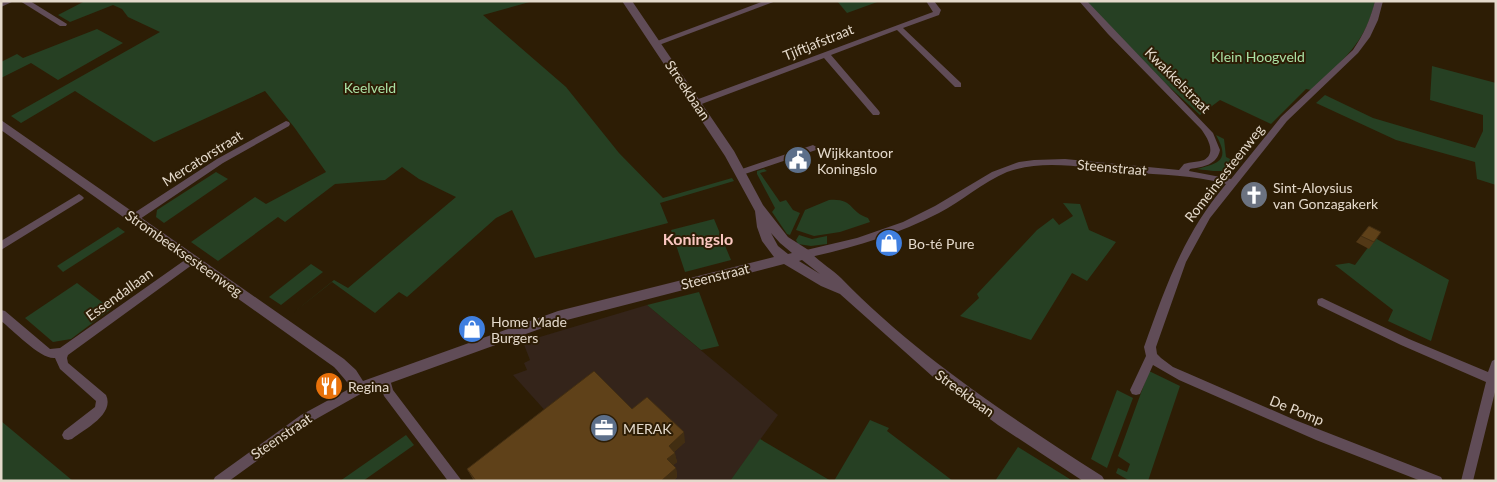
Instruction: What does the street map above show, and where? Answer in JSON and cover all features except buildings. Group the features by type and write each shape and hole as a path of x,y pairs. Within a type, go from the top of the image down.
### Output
{"street":[{"path":"1,5 10,1"},
{"path":"24,1 63,24"},
{"name":"Streekbaan","path":"628,1 742,172 759,208 784,240 806,254 826,271 900,342 944,378 1034,442 1097,481"},
{"path":"656,43 771,1"},
{"name":"Tjiftjafstraat","path":"696,103 826,56 872,35 936,13 937,10 930,1"},
{"name":"Kwakkelstraat","path":"1083,1 1211,136 1215,148 1211,159 1188,166 1182,173"},
{"name":"Romeinsesteenweg","path":"1136,390 1152,356 1150,347 1184,256 1204,220 1287,116 1352,58 1367,35 1376,16 1379,1"},
{"path":"898,27 958,85"},
{"path":"826,56 876,113"},
{"name":"Strombeeksesteenweg","path":"1,124 339,363 351,374 360,388"},
{"name":"Mercatorstraat","path":"134,218 220,161 286,124"},
{"path":"742,172 813,148"},
{"name":"Steenstraat","path":"219,481 305,419 360,388 566,314 868,239 913,222 951,202 993,175 1021,165 1054,162 1210,176 1233,183"},
{"path":"1,246 79,198"},
{"name":"Streekbaan","path":"759,208 763,226 775,250 827,283 844,290"},
{"name":"Essendallaan","path":"63,352 192,259"},
{"path":"1322,302 1405,342 1492,380"},
{"path":"1,314 46,352 51,354 63,352 61,358 64,366 100,397 103,403 99,411 68,435"},
{"name":"De Pomp","path":"1152,356 1157,362 1168,369 1232,399 1437,481"},
{"path":"1468,480 1496,364"},
{"path":"385,380 388,392 456,481"}],"shaded area":[{"path":"647,305 778,415 730,481 474,481 473,479 543,424 550,416 513,375 527,370 524,363 530,360 523,342"}],"green space":[{"name":"Keelveld","path":"85,1 533,1 483,15 566,87 619,153 663,198 732,178 734,181 660,203 668,223 535,258 512,210 496,218 407,297 399,292 375,313 332,282 293,313 334,280 348,288 456,197 419,179 402,167 385,180 335,184 285,222 278,217 218,261 191,242 255,197 266,204 326,172 294,127 265,91 154,142 75,91 21,123 11,116 160,32 128,17 122,9 113,5 70,22 58,15"},
{"path":"837,1 880,1 847,13"},
{"name":"Klein Hoogveld","path":"1086,1 1375,1 1365,29 1351,51 1311,90 1306,89 1271,124 1220,100 1200,115 1164,82"},
{"path":"97,29 123,43 58,80 31,63 1,78 1,62 17,54 23,58"},
{"path":"1432,66 1496,83 1496,185 1477,179 1475,162 1396,140 1316,103 1325,95 1373,118 1475,148 1483,131 1483,115 1430,100"},
{"path":"1216,135 1224,139 1226,157 1234,161 1242,161 1227,170 1197,169 1212,165 1220,159 1222,150"},
{"path":"764,169 767,171 760,173 780,202 786,200 793,210 800,213 790,235 787,234 772,212 775,208 757,174 757,171"},
{"path":"216,172 228,179 164,223 156,217 157,210"},
{"path":"829,200 847,203 857,212 868,218 870,222 840,232 814,236 796,230 805,210"},
{"path":"1063,203 1080,204 1089,230 1116,242 1087,281 1072,273 1031,340 960,316 979,298 977,294 1037,230 1053,218 1059,225 1073,216"},
{"path":"714,219 731,260 685,272 671,230"},
{"path":"118,227 125,232 63,272 57,266"},
{"path":"799,235 812,239 827,236 827,244 811,246 798,244 796,240"},
{"path":"1375,238 1449,280 1431,341 1388,321 1393,310 1335,265 1349,263 1355,265"},
{"path":"311,264 323,272 281,305 269,297"},
{"path":"77,283 111,309 71,339 53,342 25,318"},
{"path":"699,292 719,346 701,350 647,305"},
{"path":"1149,371 1180,386 1148,481 1130,481 1116,473 1118,468 1127,472 1130,464 1118,456"},
{"path":"1117,390 1133,398 1107,468 1091,459"},
{"path":"870,420 889,428 887,431 953,481 834,481"},
{"path":"1,421 73,481 1,481"},
{"path":"406,435 414,445 363,481 340,481"},
{"path":"760,439 831,481 730,481"},
{"path":"1018,447 1073,481 995,481"}],"place":[{"name":"Wijkkantoor Koningslo","path":"798,160"},
{"name":"Sint-Aloysius van Gonzagakerk","path":"1254,195"},
{"name":"Bo-té Pure","path":"889,243"},
{"name":"Home Made Burgers","path":"472,329"},
{"name":"Regina","path":"329,386"},
{"name":"MERAK","path":"604,428"}],"district":[{"name":"Koningslo","path":"698,238"}]}
